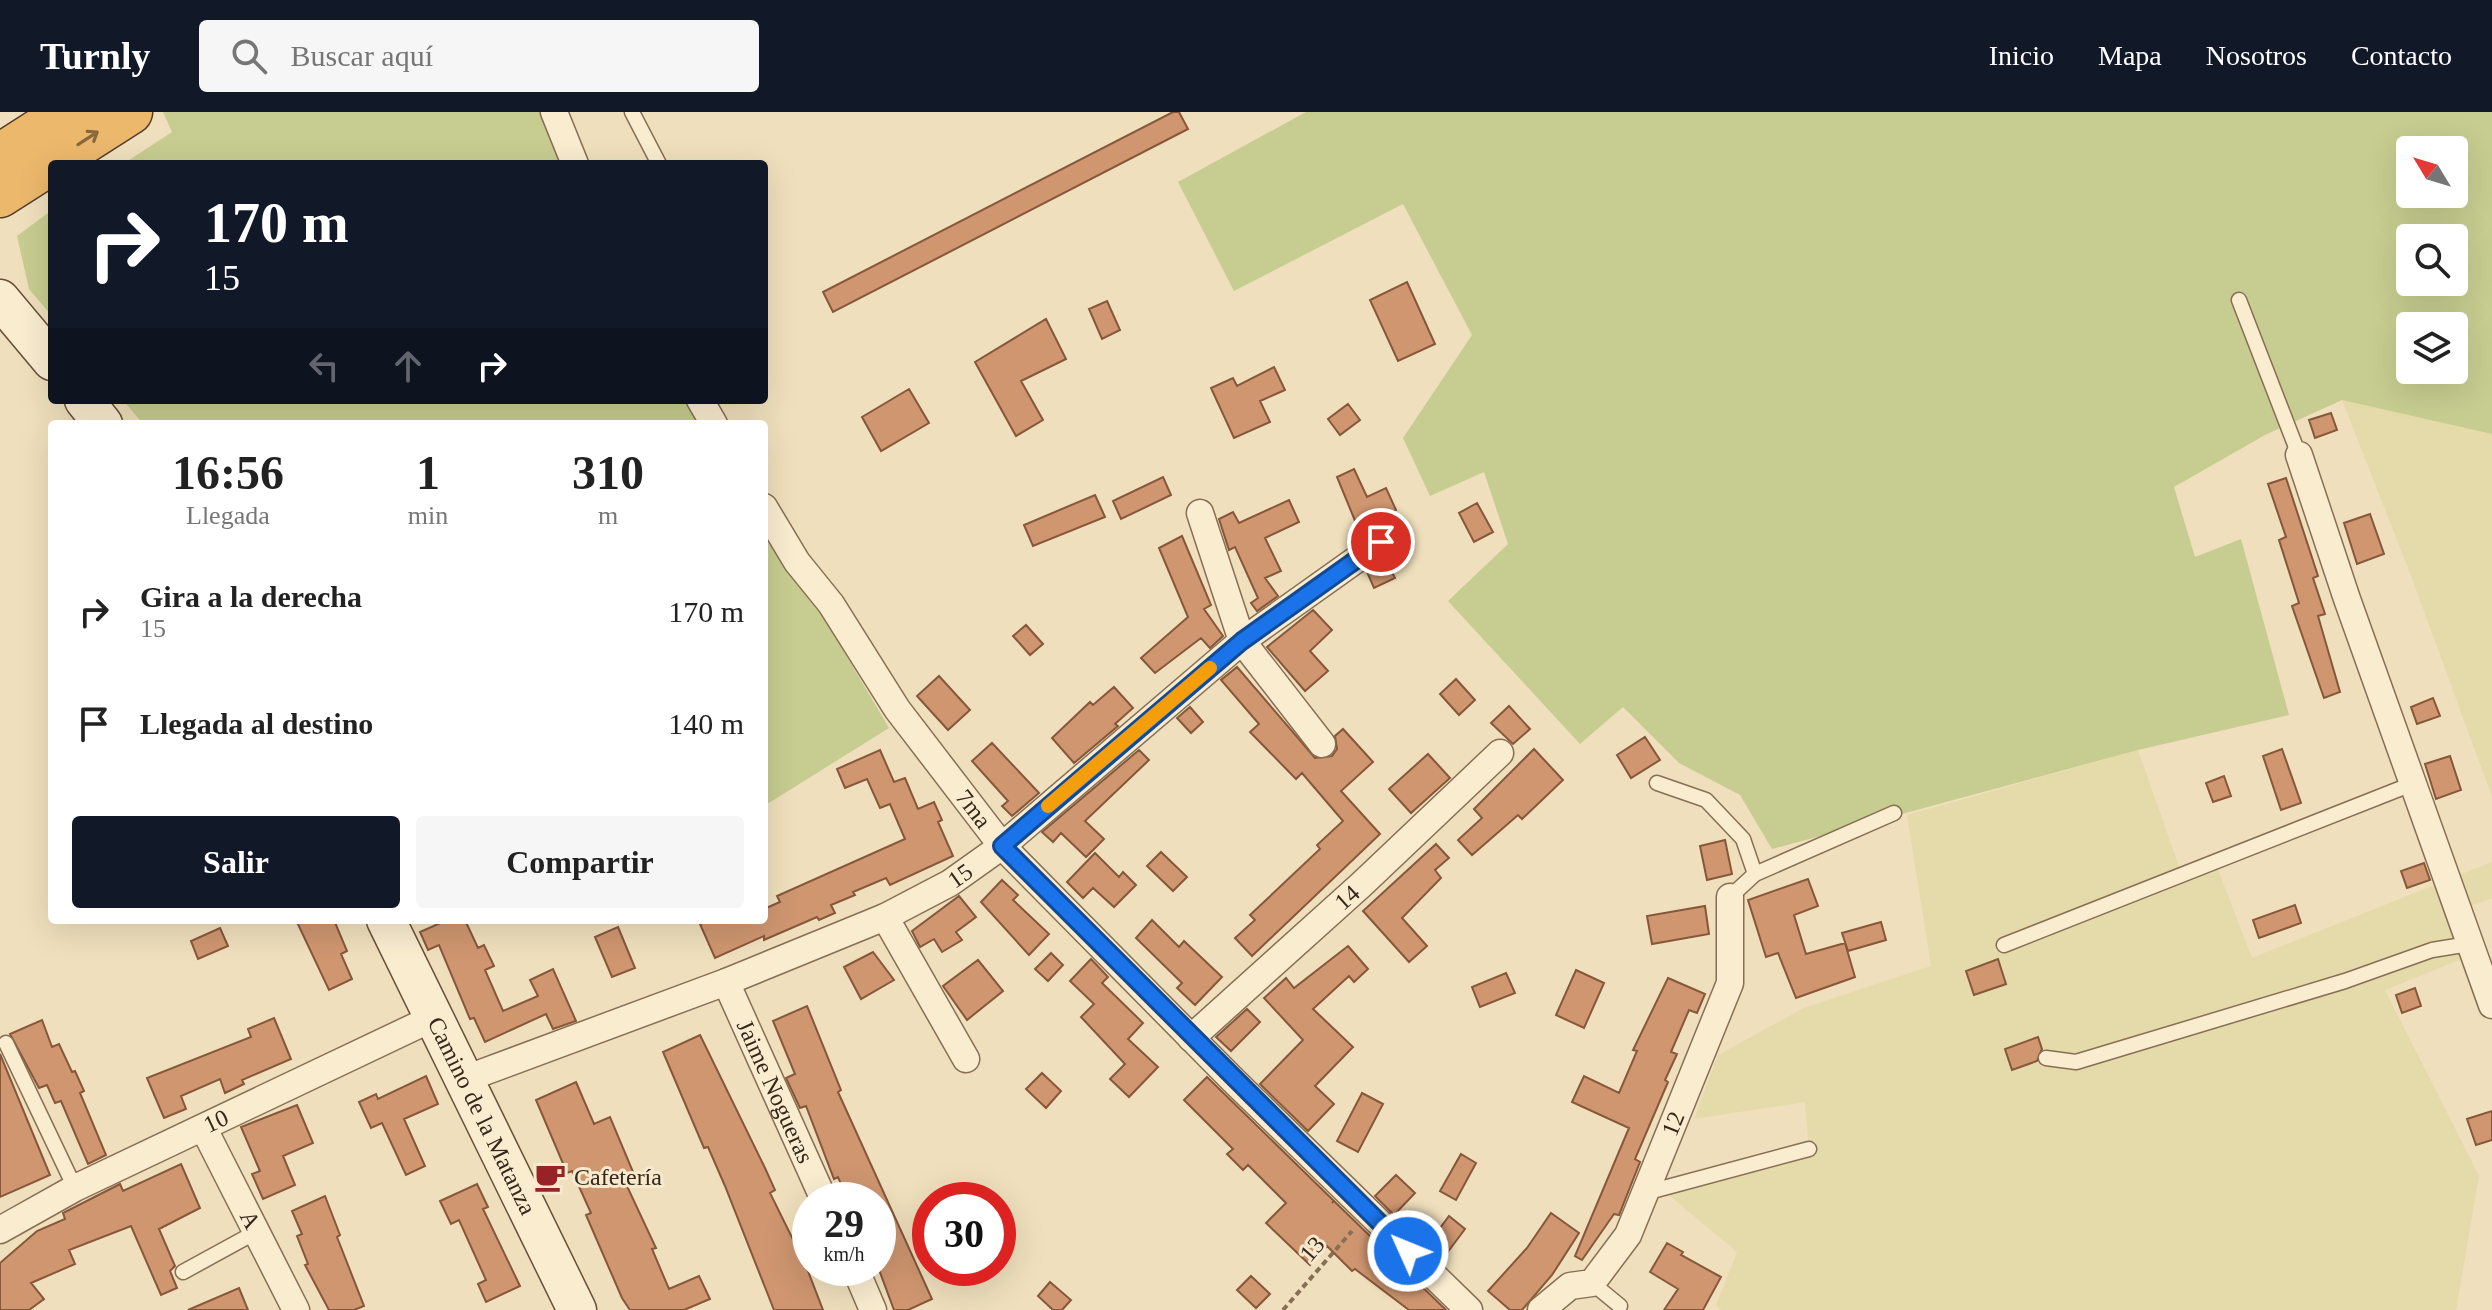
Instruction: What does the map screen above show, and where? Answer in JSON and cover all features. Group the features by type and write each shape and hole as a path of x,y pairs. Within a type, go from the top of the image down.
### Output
{"highway":[{"path":"0,156 69,112"},
{"path":"55,160 130,112"},
{"path":"0,195 48,164"}],"main road":[{"path":"2,306 48,357"},
{"path":"87,404 100,420"},
{"name":"Camino de la Matanza","path":"388,924 577,1310"}],"street":[{"path":"554,112 573,160"},
{"path":"2299,455 2492,1005"},
{"path":"1200,513 1242,641 1322,744"},
{"name":"7ma","path":"768,514 797,562 831,604 897,709 1002,846 1191,1038 1469,1310"},
{"name":"15","path":"465,1079 726,982 885,917 950,883 1002,846 1242,641 1381,542"},
{"name":"14","path":"1191,1038 1362,884 1500,753"},
{"name":"12","path":"1592,1283 1628,1235 1730,983 1730,897"},
{"path":"885,917 966,1059"},
{"name":"Jaime Nogueras","path":"726,982 816,1182"},
{"name":"10","path":"0,1230 75,1188 433,1018"},
{"name":"A","path":"204,1129 296,1310"},
{"path":"1541,1310 1570,1286 1592,1283"},
{"path":"863,1286 873,1310"}],"lane":[{"path":"632,112 657,160"},
{"path":"2239,300 2299,455"},
{"path":"1657,783 1706,800 1743,839 1755,874"},
{"path":"2004,945 2412,784"},
{"path":"1730,897 1755,874 1894,813"},
{"path":"2046,1058 2076,1062 2345,981 2432,950 2469,944"},
{"path":"6,1043 75,1188"},
{"path":"1645,1193 1809,1149"},
{"path":"183,1272 258,1231"},
{"path":"1592,1283 1620,1306"}],"path":[{"name":"13","path":"1283,1310 1368,1212"}],"shaded area":[{"path":"2342,400 2492,434 2492,797 2410,573"},
{"path":"2138,750 2181,872 2215,862 2252,958 2492,862 2492,898 2462,909 2479,952 2385,990 2479,1176 2456,1310 1721,1310 1716,1305 1737,1252 1669,1195 1809,1149 1805,1102 1694,1119 1718,1055 1804,1008 1931,966 1907,815"}],"green space":[{"path":"163,112 541,112 560,160 129,160 172,132"},
{"path":"1306,112 2492,112 2492,434 2342,400 2265,435 2174,487 2195,557 2241,539 2289,715 2138,750 1772,849 1740,795 1679,763 1623,707 1580,744 1448,601 1508,544 1484,472 1430,496 1403,438 1472,335 1403,204 1234,291 1178,182"},
{"path":"48,213 48,311 29,289 17,236"},
{"path":"126,404 697,404 707,420 140,420"},
{"path":"768,523 889,728 768,804"}],"building":[{"path":"1173,112 1179,112 1188,129 833,312 823,292"},
{"path":"1407,282 1435,344 1398,361 1370,300"},
{"path":"1107,301 1120,330 1102,339 1089,309"},
{"path":"1046,319 1066,359 1021,381 1043,420 1016,436 975,362"},
{"path":"1274,367 1285,390 1260,401 1270,422 1234,438 1211,388 1233,378 1237,386"},
{"path":"909,389 929,423 881,451 862,417"},
{"path":"1348,404 1360,420 1340,435 1328,419"},
{"path":"2331,413 2337,430 2315,438 2309,420"},
{"path":"1354,469 1367,497 1386,488 1396,510 1358,528 1337,477"},
{"path":"1163,477 1171,495 1121,519 1113,501"},
{"path":"2286,478 2318,576 2313,578 2325,614 2318,616 2340,692 2324,698 2292,606 2299,603 2279,540 2286,537 2268,484"},
{"path":"1095,495 1105,517 1033,546 1024,525"},
{"path":"1289,500 1299,522 1265,538 1281,571 1265,578 1278,596 1257,611 1251,603 1258,598 1235,547 1229,550 1219,519 1233,512 1239,523"},
{"path":"1477,503 1493,532 1474,542 1459,513"},
{"path":"2370,514 2384,554 2357,564 2344,523"},
{"path":"1182,536 1211,605 1204,609 1223,636 1210,648 1201,638 1155,673 1141,658 1188,617 1159,548"},
{"path":"1386,560 1395,578 1374,588 1367,572"},
{"path":"1313,610 1332,630 1310,651 1328,671 1305,691 1267,647"},
{"path":"1026,625 1043,644 1030,655 1013,636"},
{"path":"1237,667 1315,758 1332,756 1337,749 1335,736 1343,729 1373,762 1341,791 1380,834 1252,956 1235,938 1255,920 1250,915 1320,849 1317,845 1343,821 1302,773 1296,779 1250,732 1259,724 1221,680"},
{"path":"939,676 970,710 948,730 917,696"},
{"path":"1456,679 1475,700 1459,715 1440,694"},
{"path":"1114,687 1133,708 1115,724 1118,726 1074,763 1052,738 1090,702 1093,705"},
{"path":"2433,698 2440,716 2417,724 2411,707"},
{"path":"1509,706 1530,729 1513,744 1491,723"},
{"path":"1190,707 1203,722 1191,733 1177,718"},
{"path":"1645,737 1660,760 1631,778 1617,755"},
{"path":"992,743 1039,793 1012,816 1002,806 1008,801 972,761"},
{"path":"1534,749 1563,780 1522,819 1518,815 1472,855 1458,840 1482,818 1474,809"},
{"path":"2282,749 2301,803 2281,810 2263,756"},
{"path":"880,750 894,782 905,778 918,809 934,802 942,820 938,822 953,856 890,885 886,878 853,892 855,895 831,905 835,913 819,920 817,917 764,940 764,936 715,958 700,924 768,924 768,907 780,902 777,896 905,839 890,804 880,808 867,779 845,788 837,769"},
{"path":"1139,750 1149,760 1085,821 1104,839 1086,857 1061,833 1053,842 1042,832"},
{"path":"1428,754 1450,778 1411,813 1389,789"},
{"path":"2450,756 2461,790 2436,799 2425,764"},
{"path":"2224,776 2231,796 2213,802 2206,783"},
{"path":"1725,840 1732,874 1707,880 1700,846"},
{"path":"1436,844 1449,858 1435,870 1441,878 1402,918 1427,946 1409,962 1363,911"},
{"path":"1161,852 1187,877 1173,891 1147,866"},
{"path":"1095,853 1119,877 1123,872 1136,885 1114,907 1093,888 1083,898 1067,882"},
{"path":"2424,863 2430,880 2407,888 2401,871"},
{"path":"1808,879 1818,906 1794,915 1806,954 1845,943 1855,977 1796,998 1778,953 1766,957 1748,900"},
{"path":"1002,880 1018,895 1013,900 1049,934 1029,955 981,902"},
{"path":"959,896 976,917 956,932 962,940 942,952 934,939 920,947 912,931"},
{"path":"2295,905 2301,923 2259,938 2253,920"},
{"path":"1705,906 1709,934 1652,944 1647,916"},
{"path":"1152,920 1179,947 1184,941 1222,977 1195,1005 1177,988 1182,983 1136,938"},
{"path":"1881,922 1886,940 1848,951 1842,933"},
{"path":"298,924 336,924 347,951 341,954 352,979 329,990"},
{"path":"438,924 467,924 478,948 484,945 494,966 485,970 503,1011 538,996 530,980 553,969 576,1021 553,1029 546,1014 485,1042 474,1018 470,1019 439,945 428,950 420,932"},
{"path":"618,927 635,968 612,977 595,937"},
{"path":"220,928 228,946 198,959 191,941"},
{"path":"1348,946 1368,969 1354,982 1349,976 1313,1009 1353,1047 1315,1086 1334,1104 1308,1131 1260,1084 1303,1040 1264,998 1286,978 1294,988"},
{"path":"873,952 894,980 861,999 844,967"},
{"path":"1051,953 1063,965 1048,981 1035,969"},
{"path":"1091,959 1108,977 1102,983 1143,1023 1128,1039 1158,1067 1129,1097 1110,1079 1125,1064 1081,1017 1094,1004 1070,981"},
{"path":"1998,959 2006,984 1974,995 1966,971"},
{"path":"978,960 1003,991 967,1020 943,986"},
{"path":"1576,970 1604,983 1584,1028 1556,1015"},
{"path":"1506,973 1515,993 1480,1007 1472,987"},
{"path":"1668,978 1705,994 1697,1013 1689,1010 1671,1052 1677,1054 1635,1159 1640,1162 1619,1215 1614,1214 1582,1260 1575,1256 1629,1128 1572,1102 1584,1076 1619,1093 1637,1051 1633,1050"},
{"path":"2415,988 2421,1006 2402,1013 2396,995"},
{"path":"807,1006 841,1090 838,1092 879,1182 840,1182 838,1177 834,1179 806,1106 800,1108 786,1078 795,1074 773,1021"},
{"path":"1247,1009 1260,1022 1231,1051 1216,1037"},
{"path":"274,1018 291,1059 242,1080 244,1084 225,1093 220,1079 181,1096 186,1109 164,1118 147,1078 251,1037 248,1029"},
{"path":"42,1020 52,1047 59,1044 72,1072 75,1071 84,1091 80,1093 106,1155 88,1164 61,1101 55,1103 47,1085 39,1088 10,1034"},
{"path":"700,1035 775,1190 770,1193 792,1238 792,1286 814,1286 823,1310 774,1310 725,1186 708,1147 704,1148 663,1052"},
{"path":"2038,1037 2042,1049 2037,1061 2012,1070 2005,1049"},
{"path":"0,1054 50,1175 0,1197"},
{"path":"1042,1073 1061,1091 1046,1108 1026,1089"},
{"path":"426,1076 438,1104 404,1119 425,1166 406,1175 382,1123 371,1128 359,1102 376,1094 378,1099"},
{"path":"1207,1077 1446,1310 1409,1310 1355,1269 1352,1271 1327,1246 1310,1265 1266,1223 1286,1203 1248,1165 1243,1170 1227,1154 1233,1149 1184,1100"},
{"path":"576,1082 594,1124 610,1117 636,1179 626,1184 656,1248 652,1249 669,1289 699,1276 710,1299 684,1310 630,1310 622,1298 586,1215 591,1213 572,1171 567,1173 536,1100"},
{"path":"1362,1093 1383,1104 1358,1152 1337,1141"},
{"path":"297,1105 313,1143 283,1156 295,1185 263,1199 252,1174 260,1171 241,1127"},
{"path":"2492,1111 2492,1140 2476,1145 2467,1119"},
{"path":"1461,1154 1476,1163 1456,1200 1440,1191"},
{"path":"181,1164 200,1208 159,1229 175,1266 170,1271 177,1288 161,1295 131,1226 69,1250 75,1264 31,1283 44,1299 29,1310 0,1310 0,1263 37,1231 65,1219 63,1213 120,1184 123,1191"},
{"path":"1396,1175 1415,1193 1394,1215 1375,1196"},
{"path":"477,1184 488,1207 483,1209 520,1286 486,1302 478,1284 486,1280 459,1220 451,1224 440,1201"},
{"path":"325,1196 364,1306 354,1310 329,1310 305,1265 308,1264 297,1236 302,1234 292,1211"},
{"path":"1551,1213 1579,1233 1552,1275 1522,1310 1510,1310 1488,1291 1527,1248"},
{"path":"1449,1216 1465,1229 1441,1261 1427,1246"},
{"path":"896,1220 912,1255 912,1286 926,1286 932,1299 908,1310 894,1310 885,1286 896,1286"},
{"path":"1667,1243 1683,1252 1681,1255 1721,1277 1703,1310 1664,1310 1678,1289 1650,1272"},
{"path":"1251,1276 1270,1294 1256,1308 1237,1290"},
{"path":"1050,1282 1071,1300 1062,1310 1053,1310 1038,1296"},
{"path":"239,1288 248,1310 188,1310"}],"slow traffic":[{"path":"1048,806 1210,668"}],"place":[{"name":"Cafetería","path":"550,1177"}],"route":[{"path":"1381,542 1242,641 1002,846 1233,1080 1408,1251"}]}
